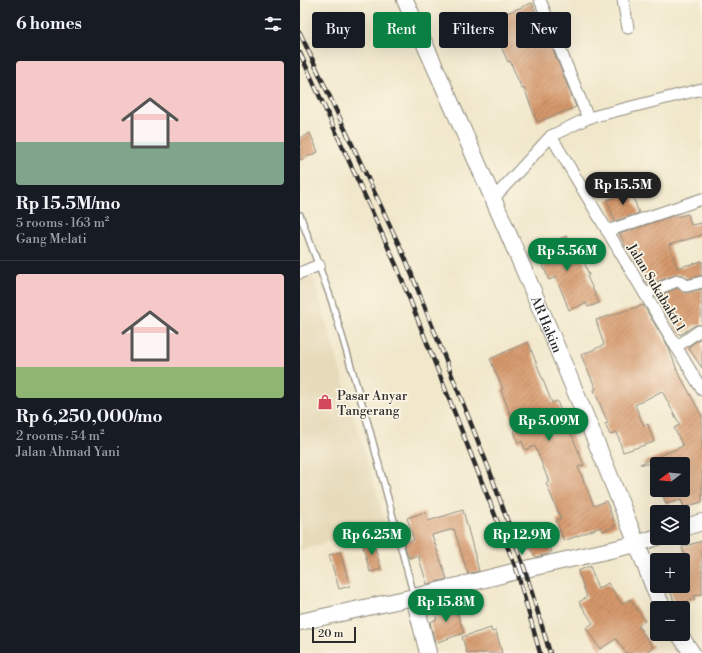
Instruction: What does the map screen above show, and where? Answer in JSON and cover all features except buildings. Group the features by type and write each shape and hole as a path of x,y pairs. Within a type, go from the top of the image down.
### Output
{"street":[{"name":"AR Hakim","path":"405,0 588,420 660,601"},
{"path":"540,0 588,118"},
{"path":"623,0 628,28"},
{"path":"493,199 551,136 588,118 702,89"},
{"name":"Jalan Sukabakti 1","path":"551,136 702,390"},
{"path":"607,231 702,199"},
{"path":"300,273 319,265"},
{"path":"645,294 677,281 680,281 685,286 702,282"},
{"path":"676,347 699,331"},
{"path":"690,526 702,522"},
{"path":"300,622 414,597 650,540"},
{"path":"414,597 428,653"},
{"path":"684,641 692,653"}],"lane":[{"path":"300,215 319,265 368,424 414,597"}],"shaded area":[{"name":"Pasar Anyar Tangerang","path":"312,275 386,525 300,550 300,279"}],"railway":[{"path":"300,33 406,260 489,469 525,570 550,653"},
{"path":"300,53 397,267 517,571 540,653"}],"place":[{"name":"Pasar Anyar Tangerang","path":"325,402"}]}
